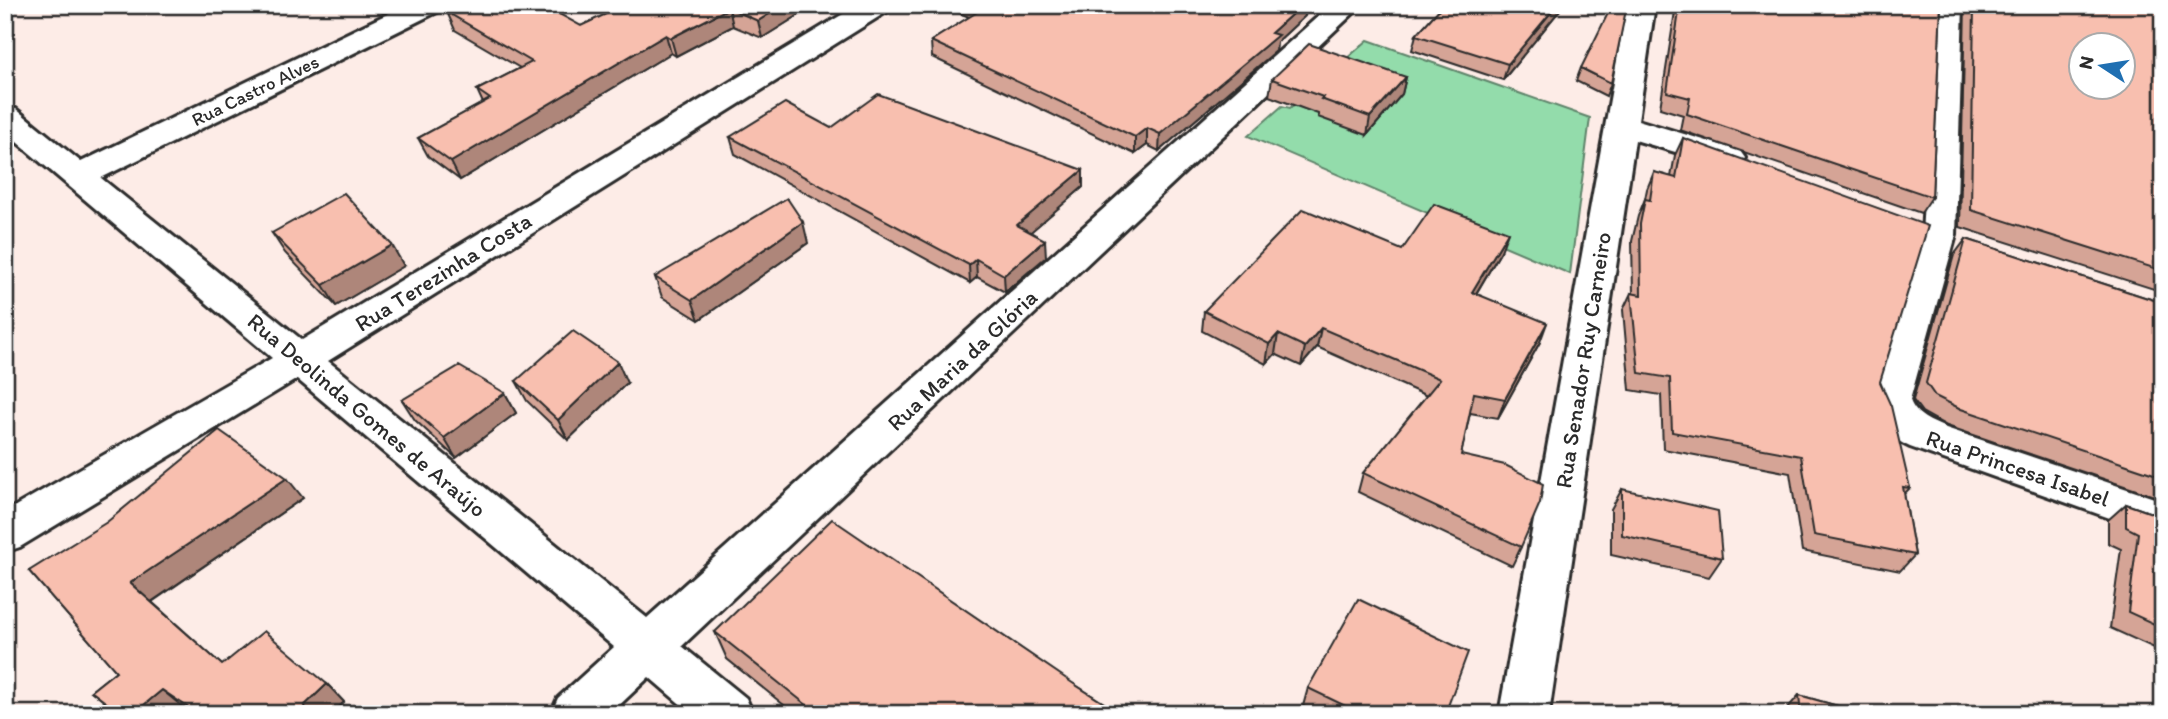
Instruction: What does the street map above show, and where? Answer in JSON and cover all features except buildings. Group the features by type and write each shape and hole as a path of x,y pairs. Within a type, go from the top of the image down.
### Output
{"street":[{"name":"Rua Castro Alves","path":"80,176 429,5"},
{"name":"Rua Terezinha Costa","path":"5,534 300,359 877,5"},
{"name":"Rua Maria da Glória","path":"575,714 649,649 1348,5"},
{"name":"Rua Senador Ruy Carneiro","path":"1526,713 1641,5"},
{"name":"Rua Princesa Isabel","path":"1949,5 1939,235 1890,400 1894,416 1909,430 2163,519"},
{"name":"Rua Deolinda Gomes de Araújo","path":"5,116 729,714"},
{"path":"1620,125 1759,169"}],"green space":[{"path":"1368,40 1590,118 1570,274 1248,136 1282,106 1290,108"}]}
